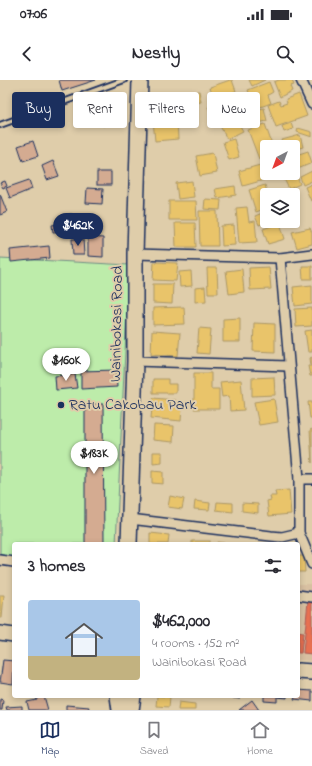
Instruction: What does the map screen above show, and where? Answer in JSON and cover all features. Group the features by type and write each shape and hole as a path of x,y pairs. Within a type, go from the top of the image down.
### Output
{"main road":[{"name":"Wainibokasi Road","path":"129,542 135,361 135,254 140,80"},
{"path":"0,633 12,635"},
{"path":"300,671 312,672"},
{"path":"300,678 312,678"},
{"path":"118,698 120,710"},
{"path":"131,710 133,698"}],"street":[{"path":"301,80 312,104"},
{"path":"135,254 280,258 312,254"},
{"path":"280,258 288,366 299,479 299,533 312,564"},
{"path":"135,361 288,366"},
{"path":"299,479 312,479"},
{"path":"130,519 282,537 299,533"},
{"path":"0,560 12,562"},
{"path":"300,595 312,597"}],"lane":[{"path":"0,125 124,80"}],"shaded area":[{"path":"300,584 312,584 312,661 300,660"}],"green space":[{"name":"Ratu Cakobau Park","path":"0,258 129,265 116,542 12,542 12,560 0,559"}],"building: Homes":[{"path":"232,80 236,91 212,92 210,87"},
{"path":"249,80 265,80 252,86"},
{"path":"279,80 292,80 294,85 290,86 292,91 280,97 274,82"},
{"path":"269,82 273,92 268,95 271,103 260,107 260,92 249,92 248,90"},
{"path":"199,91 201,102 199,102 199,92 193,92"},
{"path":"299,94 307,116 276,127 268,105 279,101 281,105 287,103 286,99"},
{"path":"264,108 267,121 260,122 260,109"},
{"path":"291,123 293,129 284,132 282,126"},
{"path":"265,124 271,140 260,140 259,159 248,130 260,128 260,126"},
{"path":"154,128 177,128 178,139 155,141"},
{"path":"221,128 241,128 243,131 227,139"},
{"path":"298,128 312,132 312,137 297,132"},
{"path":"300,135 303,147 300,148 300,140 282,140"},
{"path":"234,139 239,157 229,160 223,142"},
{"path":"308,151 312,163 300,168 300,154"},
{"path":"213,153 217,173 200,176 196,156"},
{"path":"260,165 260,180 264,180 243,186 239,171"},
{"path":"312,171 312,181 303,185 300,177"},
{"path":"284,180 298,180 300,184 288,188"},
{"path":"192,181 194,197 178,199 176,183"},
{"path":"312,184 312,201 311,201 305,187"},
{"path":"265,185 266,188 260,188 260,211 256,212 249,190"},
{"path":"235,186 236,195 217,198 215,189"},
{"path":"205,199 221,200 220,210 204,209"},
{"path":"169,201 196,201 197,220 169,220"},
{"path":"247,207 249,222 255,221 257,242 239,243 236,208"},
{"path":"199,211 217,211 218,246 200,246"},
{"path":"260,214 260,225 259,225 255,216"},
{"path":"175,223 195,223 196,247 176,247"},
{"path":"234,225 235,245 222,246 221,226"},
{"path":"282,228 285,239 268,244 263,229"},
{"path":"310,228 312,233 312,244 297,248 292,232"},
{"path":"154,262 178,263 176,281 153,280"},
{"path":"302,266 312,266 312,279 303,279"},
{"path":"269,267 271,289 250,290 249,268"},
{"path":"207,268 217,268 218,293 208,293"},
{"path":"242,269 244,292 229,294 226,271"},
{"path":"191,271 192,286 180,287 179,272"},
{"path":"153,284 173,284 172,304 153,303"},
{"path":"312,285 312,304 295,306 293,287"},
{"path":"205,287 206,301 195,302 195,288"},
{"path":"184,307 185,324 153,325 153,308"},
{"path":"312,308 312,326 296,327 295,309"},
{"path":"240,318 240,342 223,342 223,319"},
{"path":"254,323 275,324 275,352 253,351"},
{"path":"199,328 211,329 209,354 197,353"},
{"path":"312,330 312,352 308,352 305,331"},
{"path":"152,331 180,333 178,356 151,354"},
{"path":"312,357 312,376 310,376 308,366 311,366 310,358"},
{"path":"194,373 211,373 211,389 219,389 219,409 194,409"},
{"path":"274,377 275,395 252,396 252,378"},
{"path":"153,379 168,379 168,384 176,384 176,393 153,393"},
{"path":"241,380 244,410 230,411 229,396 222,397 220,382"},
{"path":"153,398 175,400 174,406 182,407 181,421 151,418"},
{"path":"274,399 278,422 259,425 254,402"},
{"path":"308,402 312,402 312,418 310,418"},
{"path":"154,425 174,426 173,442 153,440"},
{"path":"312,429 312,463 310,430"},
{"path":"153,452 162,452 162,463 153,464"},
{"path":"152,471 163,472 163,484 152,483"},
{"path":"289,490 291,514 269,516 267,501 271,500 270,496 276,496 275,491"},
{"path":"170,496 184,499 182,509 168,507"},
{"path":"195,501 210,503 209,510 194,509"},
{"path":"217,502 233,503 233,512 216,510"},
{"path":"242,503 258,504 258,513 242,511"},
{"path":"150,533 169,535 168,542 150,542"},
{"path":"192,541 210,541 210,542"},
{"path":"300,556 304,556 305,572 300,572"},
{"path":"0,595 4,595 2,618 0,618"},
{"path":"157,698 170,698 169,707 156,706"},
{"path":"179,702 195,704 195,710 178,710"}],"building: Shops":[{"path":"308,601 312,601 312,654 303,653"},
{"path":"300,632 303,633 300,653"}],"building: Other":[{"path":"59,80 96,80 62,91"},
{"path":"33,141 38,156 23,161 18,146"},
{"path":"53,161 59,176 47,180 42,166"},
{"path":"97,172 111,172 111,185 97,185"},
{"path":"29,180 32,189 10,198 6,188"},
{"path":"5,181 7,186 3,188 0,183"},
{"path":"87,188 103,189 102,204 86,203"},
{"path":"0,194 7,212 0,215"},
{"path":"72,214 73,220 77,220 79,229 53,232 52,225 64,223 63,215"},
{"path":"88,237 103,238 103,257 88,256"},
{"path":"72,239 83,239 84,255 73,255"},
{"path":"49,246 50,258 11,262 10,250"},
{"path":"116,370 117,387 81,389 81,371"},
{"path":"75,374 77,388 56,390 55,376"},
{"path":"85,404 103,404 104,542 85,542"},
{"path":"3,660 12,661 12,684 0,682"},
{"path":"300,690 312,691 312,701 294,699 300,698"},
{"path":"36,698 45,698 48,710 29,710 27,702 37,700"},
{"path":"264,698 277,698 277,702 264,701"},
{"path":"0,699 3,700 2,710 0,710"},
{"path":"252,700 259,710 239,710"},
{"path":"66,705 89,707 88,710 66,710"},
{"path":"22,706 22,710 7,710 6,707"}],"place":[{"name":"Ratu Cakobau Park","path":"61,405"}]}
